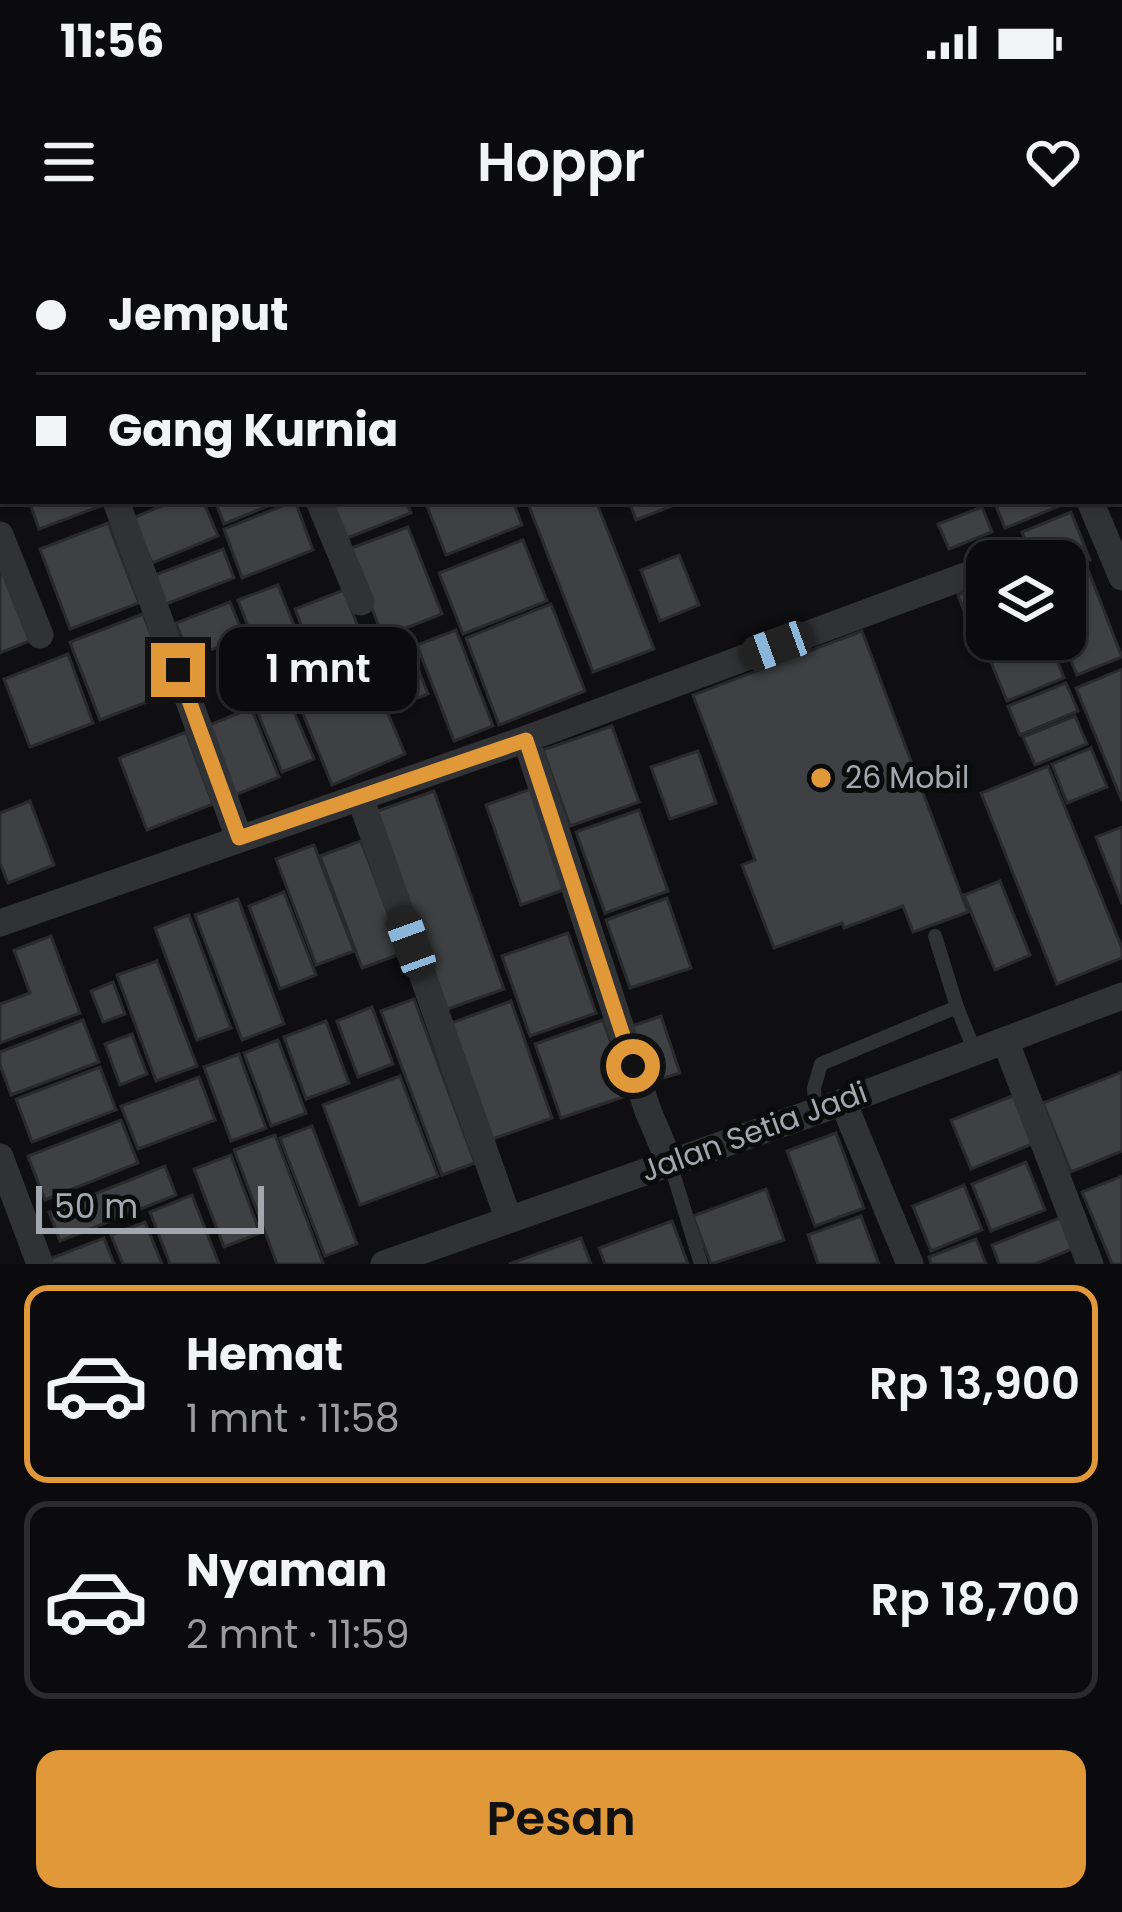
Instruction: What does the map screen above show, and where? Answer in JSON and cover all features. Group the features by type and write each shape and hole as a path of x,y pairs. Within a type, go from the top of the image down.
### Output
{"street":[{"path":"117,504 239,838"},
{"path":"321,504 361,602"},
{"path":"1091,504 1122,577"},
{"path":"0,535 40,635"},
{"path":"0,923 239,838 361,803 527,745 966,576"},
{"path":"527,745 648,1111 670,1163"},
{"path":"361,803 508,1218"},
{"name":"Jalan Setia Jadi","path":"383,1264 843,1102 1122,996"},
{"path":"1005,1040 1090,1264"},
{"path":"843,1102 910,1264"},
{"path":"0,1157 40,1264"}],"lane":[{"path":"935,936 975,1052"},
{"path":"815,1112 814,1088 821,1064 958,1006"},
{"path":"670,1163 701,1264"}],"building":[{"path":"30,504 106,504 39,529"},
{"path":"166,504 204,504 218,536 152,563 133,518"},
{"path":"216,504 273,504 224,524"},
{"path":"296,504 313,550 242,578 224,529"},
{"path":"407,504 411,513 345,539 333,507"},
{"path":"426,504 514,504 522,525 446,555"},
{"path":"528,504 597,504 654,649 593,672"},
{"path":"630,504 672,504 672,506 636,520"},
{"path":"995,504 1065,504 1005,528"},
{"path":"982,507 992,532 949,549 938,524"},
{"path":"1071,512 1082,540 1025,540 1022,532"},
{"path":"108,523 139,603 70,629 40,549"},
{"path":"408,527 442,614 383,637 349,549"},
{"path":"523,540 547,601 463,634 439,573"},
{"path":"223,549 234,578 166,604 155,575"},
{"path":"679,555 699,605 660,621 641,570"},
{"path":"0,567 34,639 0,653"},
{"path":"1086,567 1122,657 1077,675 1071,660 1086,660"},
{"path":"278,585 308,661 267,677 238,600"},
{"path":"344,590 366,648 318,667 295,609"},
{"path":"966,592 966,616 958,595"},
{"path":"230,602 244,637 190,658 176,623"},
{"path":"551,604 585,691 499,725 466,638"},
{"path":"143,614 173,692 100,720 70,642"},
{"path":"456,630 493,726 454,741 417,645"},
{"name":"26 Mobil","path":"862,631 968,912 913,932 903,906 774,948 742,865 755,860 693,695"},
{"path":"407,640 428,694 390,709 369,655"},
{"path":"68,654 93,723 30,747 4,679"},
{"path":"365,659 405,754 332,785 293,689"},
{"path":"990,660 1057,660 1064,678 1007,701"},
{"path":"1122,669 1122,801 1076,688"},
{"path":"1066,683 1078,711 1020,735 1008,706"},
{"path":"286,693 314,759 282,772 255,706"},
{"path":"251,708 279,777 235,795 207,726"},
{"path":"1075,716 1087,744 1035,765 1023,737"},
{"path":"612,726 639,802 570,826 543,750"},
{"path":"186,732 213,804 147,830 119,758"},
{"path":"1091,748 1107,787 1067,803 1052,764"},
{"path":"698,751 716,803 670,819 651,767"},
{"path":"1048,766 1122,948 1122,958 1057,984 981,793"},
{"path":"531,789 566,889 521,905 486,805"},
{"path":"434,791 504,989 445,1010 375,812"},
{"path":"30,801 54,865 8,883 0,863 0,813"},
{"path":"639,810 668,891 605,913 576,832"},
{"path":"1122,827 1122,904 1096,837"},
{"path":"361,841 403,953 362,968 320,856"},
{"path":"314,845 354,951 316,965 276,859"},
{"path":"1000,881 1030,955 995,970 964,895"},
{"path":"284,892 316,975 280,989 249,906"},
{"path":"667,898 691,968 630,988 606,920"},
{"path":"238,899 284,1024 242,1040 195,915"},
{"path":"189,915 231,1028 197,1040 155,928"},
{"path":"568,933 596,1013 530,1036 502,956"},
{"path":"51,936 80,1013 0,1043 0,1004 30,993 14,950"},
{"path":"157,961 197,1066 156,1081 117,975"},
{"path":"113,982 125,1014 103,1022 91,991"},
{"path":"414,999 475,1163 442,1175 381,1011"},
{"path":"511,1001 552,1118 487,1141 446,1025"},
{"path":"372,1007 393,1064 358,1077 337,1021"},
{"path":"661,1016 680,1073 647,1083 629,1027"},
{"path":"83,1020 99,1062 11,1095 0,1052"},
{"path":"603,1020 629,1095 561,1118 535,1044"},
{"path":"326,1021 349,1083 306,1099 284,1037"},
{"path":"132,1034 147,1074 120,1085 105,1044"},
{"path":"278,1040 306,1113 271,1126 244,1053"},
{"path":"239,1054 266,1128 231,1141 204,1067"},
{"path":"100,1067 116,1110 32,1142 16,1099"},
{"path":"1122,1072 1122,1151 1071,1172 1043,1103"},
{"path":"400,1076 438,1176 360,1205 323,1105"},
{"path":"199,1077 215,1120 138,1149 121,1106"},
{"path":"1015,1095 1035,1143 971,1169 951,1120"},
{"path":"121,1120 138,1163 45,1200 28,1156"},
{"path":"312,1126 357,1244 325,1256 280,1138"},
{"path":"836,1133 864,1208 815,1226 787,1151"},
{"path":"275,1135 321,1264 277,1264 234,1150"},
{"path":"231,1155 260,1233 224,1247 194,1169"},
{"path":"1026,1162 1045,1210 991,1231 972,1184"},
{"path":"165,1166 176,1195 60,1241 49,1212"},
{"path":"1122,1176 1122,1264 1112,1264 1082,1192"},
{"path":"964,1185 982,1230 931,1251 913,1206"},
{"path":"766,1189 784,1240 711,1264 693,1216"},
{"path":"192,1195 219,1264 170,1264 150,1212"},
{"path":"1067,1215 1080,1246 1035,1264 999,1264 992,1245"},
{"path":"861,1216 879,1264 818,1264 808,1235"},
{"path":"672,1221 688,1264 605,1264 599,1248"},
{"path":"145,1222 162,1264 123,1264 111,1235"},
{"path":"104,1238 114,1264 48,1264 47,1260"},
{"path":"581,1238 591,1264 509,1264"},
{"path":"976,1239 986,1264 931,1264 929,1257"}],"place":[{"name":"26 Mobil","path":"821,778"}],"route":[{"path":"178,670 239,838 526,740 633,1066"}]}
